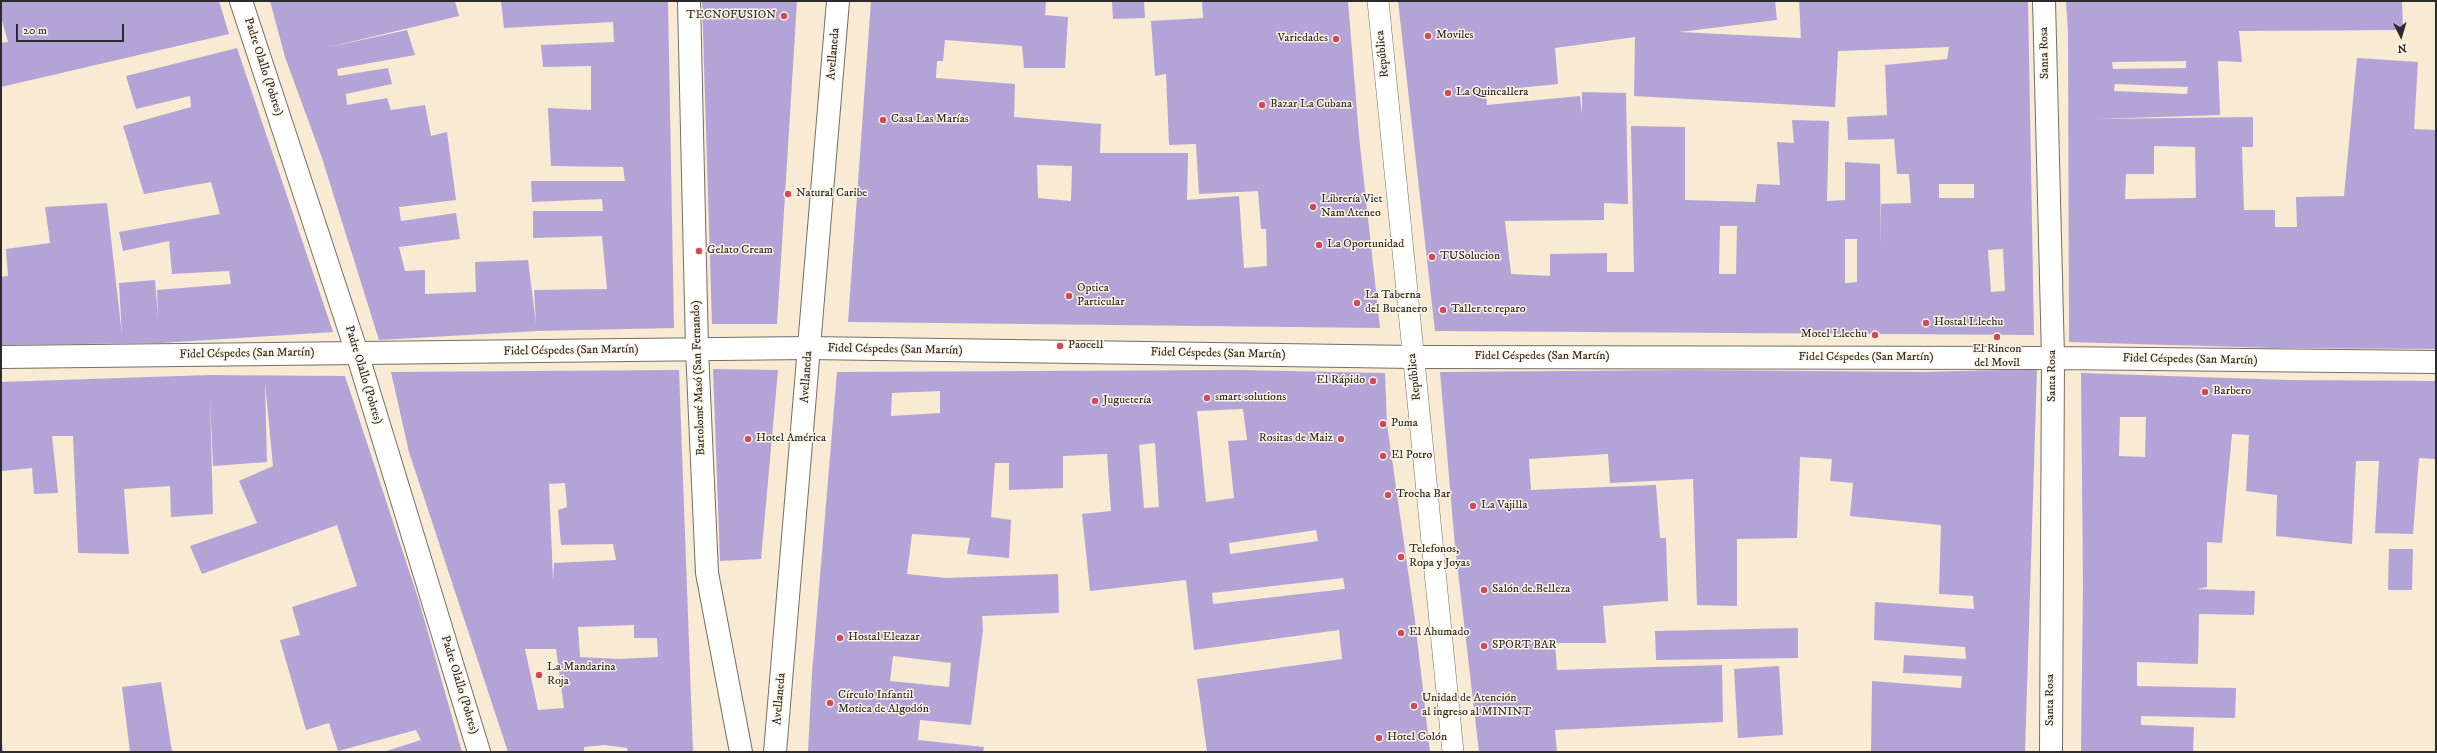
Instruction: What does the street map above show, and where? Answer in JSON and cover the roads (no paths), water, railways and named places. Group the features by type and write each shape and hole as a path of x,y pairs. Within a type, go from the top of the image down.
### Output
{"street":[{"name":"Padre Olallo (Pobres)","path":"241,1 357,353 479,752"},
{"name":"Bartolomé Masó (San Fernando)","path":"689,1 697,349 707,573 741,752"},
{"name":"Avellaneda","path":"775,752 838,1"},
{"name":"República","path":"1378,1 1453,752"},
{"name":"Santa Rosa","path":"2044,1 2053,358 2051,752"},
{"name":"Fidel Céspedes (San Martín)","path":"1,357 809,348 1413,357 2053,358 2436,362"}],"place":[{"name":"TECNOFUSION","path":"784,16"},
{"name":"Moviles","path":"1428,36"},
{"name":"Variedades","path":"1336,39"},
{"name":"La Quincallera","path":"1448,93"},
{"name":"Bazar La Cubana","path":"1262,105"},
{"name":"Casa Las Marías","path":"883,120"},
{"name":"Natural Caribe","path":"788,194"},
{"name":"Librería Viet Nam Ateneo","path":"1313,207"},
{"name":"La Oportunidad","path":"1319,245"},
{"name":"Gelato Cream","path":"699,251"},
{"name":"TUSolucion","path":"1432,257"},
{"name":"Optica Particular","path":"1069,296"},
{"name":"La Taberna del Bucanero","path":"1357,303"},
{"name":"Taller te reparo","path":"1443,310"},
{"name":"Hostal Llechu","path":"1926,323"},
{"name":"Motel Llechu","path":"1875,335"},
{"name":"El Rincon del Movil","path":"1997,337"},
{"name":"Paocell","path":"1060,346"},
{"name":"El Rápido","path":"1373,381"},
{"name":"Barbero","path":"2205,392"},
{"name":"smart solutions","path":"1207,398"},
{"name":"Juguetería","path":"1095,401"},
{"name":"Puma","path":"1383,424"},
{"name":"Hotel América","path":"748,439"},
{"name":"Rositas de Maiz","path":"1341,439"},
{"name":"El Potro","path":"1383,456"},
{"name":"Trocha Bar","path":"1388,495"},
{"name":"La Vajilla","path":"1473,506"},
{"name":"Telefonos, Ropa y Joyas","path":"1401,557"},
{"name":"Salón de.Belleza","path":"1484,590"},
{"name":"El Ahumado","path":"1401,633"},
{"name":"Hostal Eleazar","path":"840,638"},
{"name":"SPORT BAR","path":"1484,646"},
{"name":"La Mandarina Roja","path":"539,675"},
{"name":"Círculo Infantil Motica de Algodón","path":"830,703"},
{"name":"Unidad de Atención al ingreso al MININT","path":"1414,706"},
{"name":"Hotel Colón","path":"1379,738"}]}
